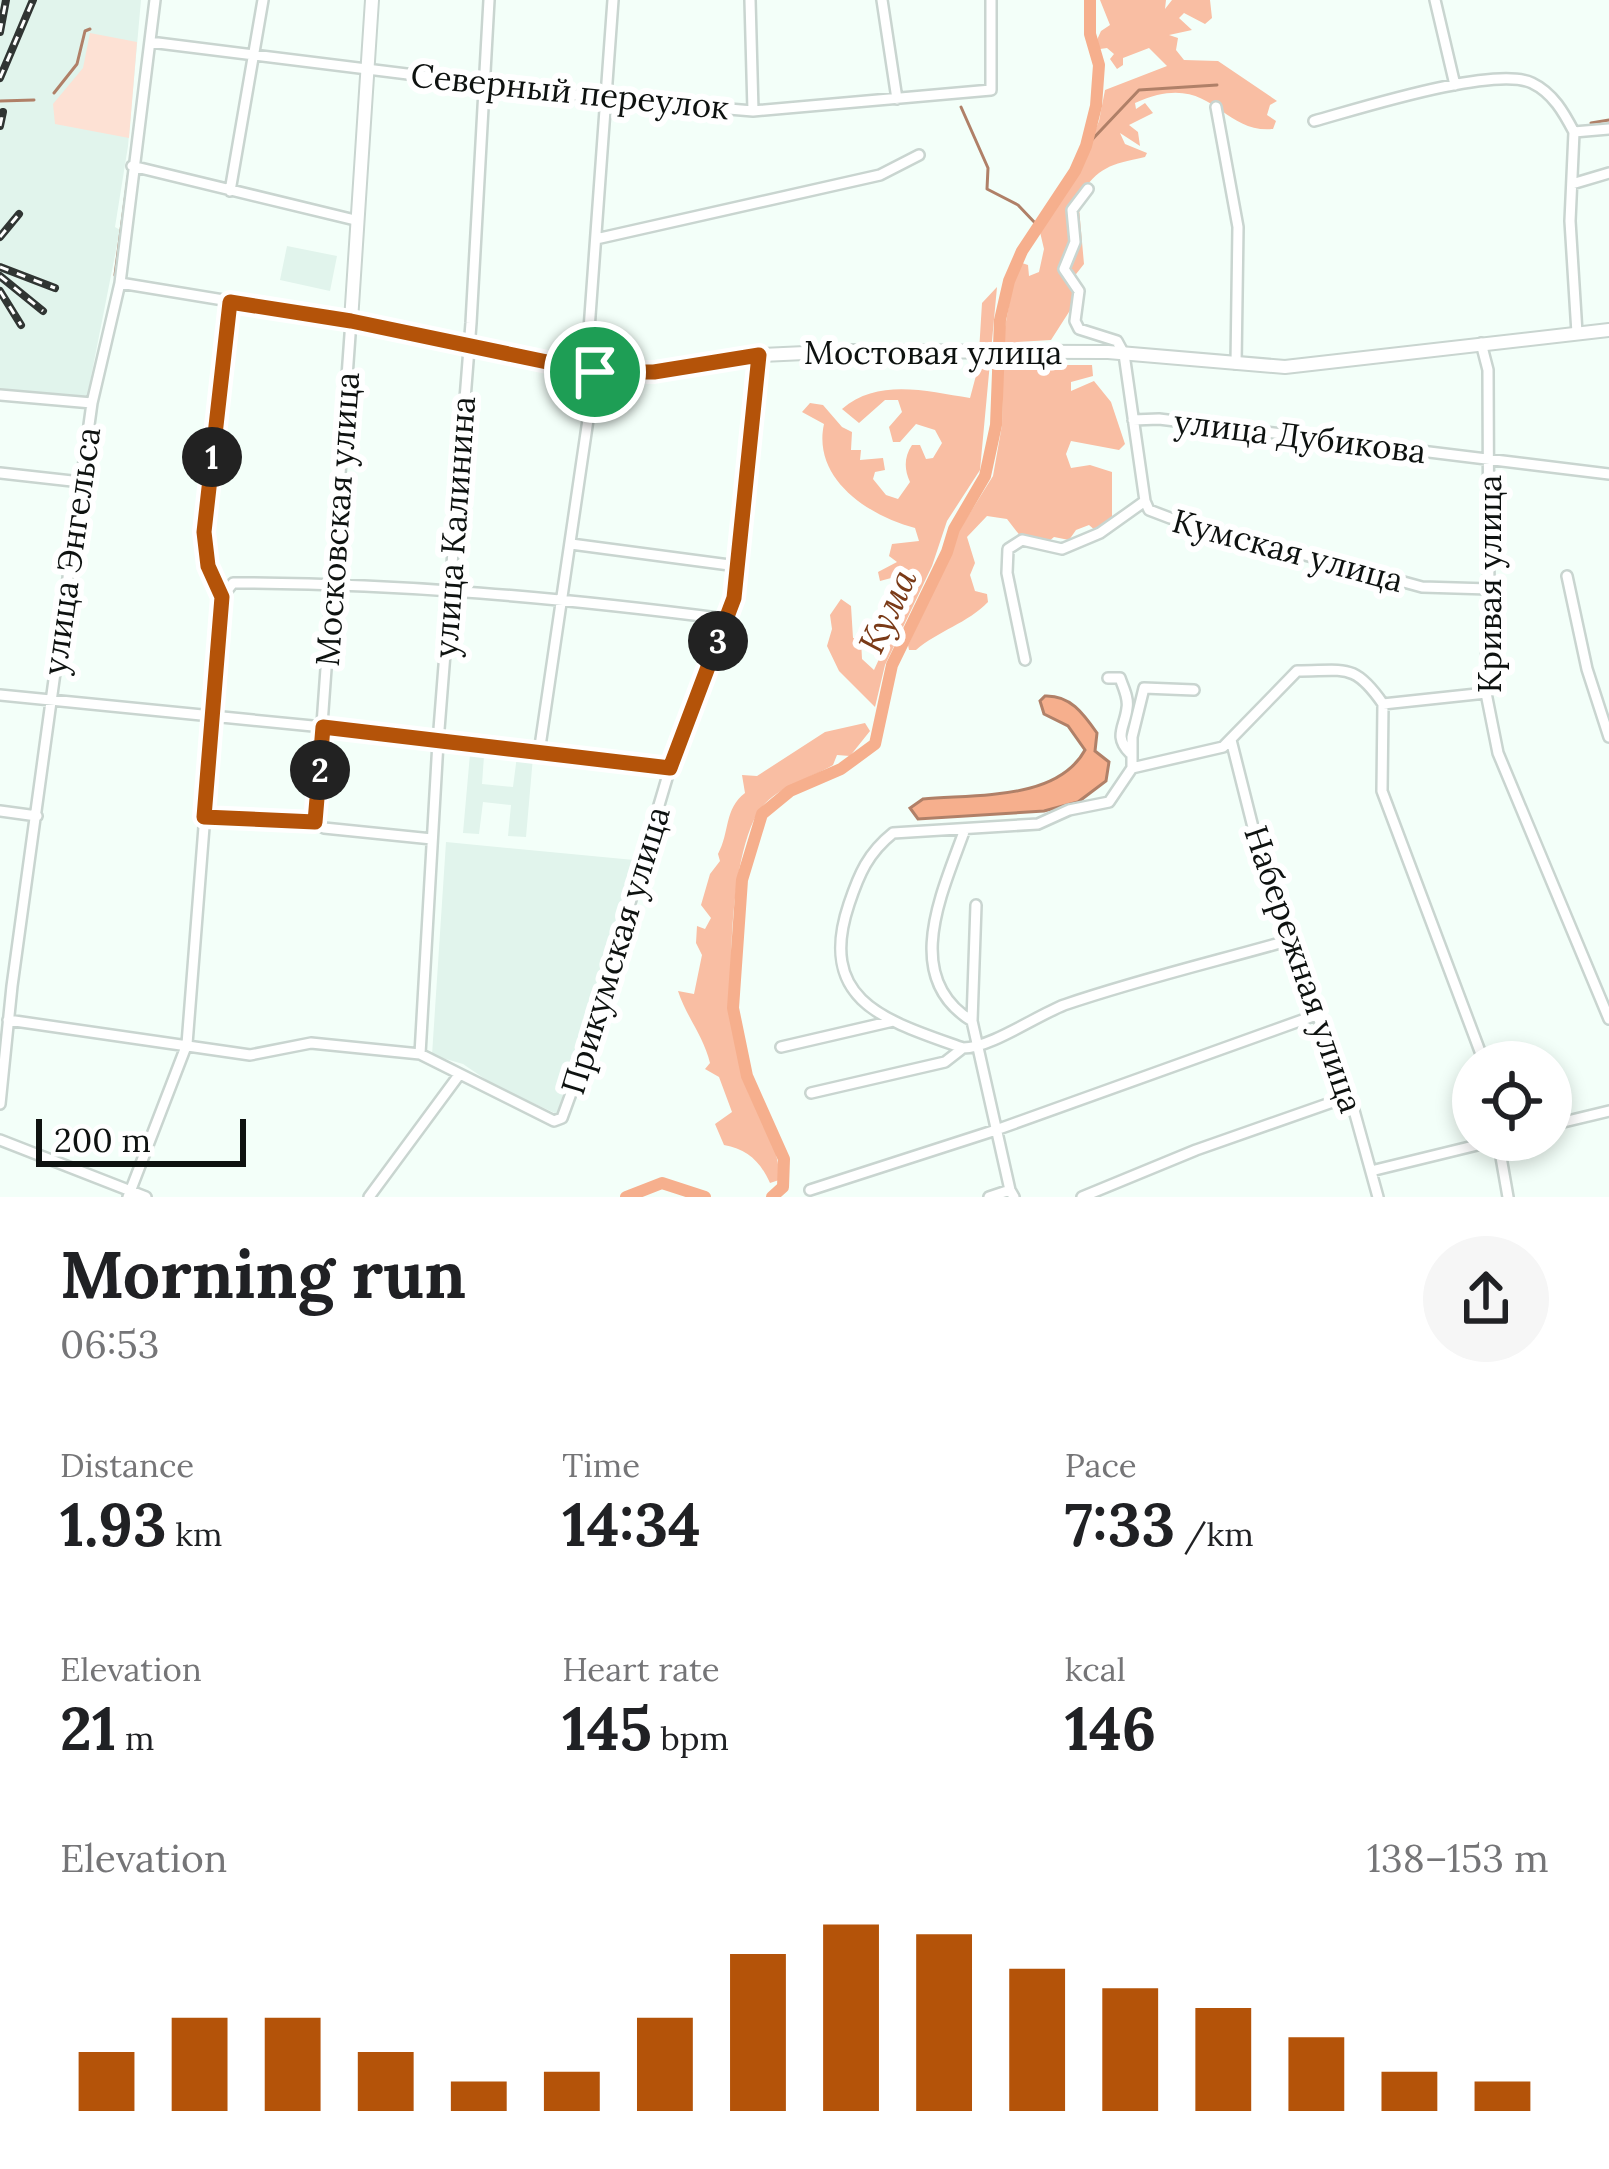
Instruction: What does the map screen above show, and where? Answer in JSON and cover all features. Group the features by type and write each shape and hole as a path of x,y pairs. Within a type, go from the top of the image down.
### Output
{"main road":[{"name":"Московская улица","path":"351,321 372,0"},
{"name":"Мостовая улица","path":"351,321 595,372 654,372 759,355 941,353 1108,352 1285,367 1609,330"}],"street":[{"name":"улица Энгельса","path":"0,1104 92,403 120,283 155,0"},
{"path":"230,191 263,0"},
{"name":"улица Калинина","path":"420,1054 489,0"},
{"path":"539,753 595,372 586,357 613,0"},
{"path":"750,0 753,111"},
{"path":"882,0 897,99"},
{"name":"Северный переулок","path":"149,42 753,111 991,90 991,0"},
{"path":"1435,0 1455,85"},
{"path":"1314,121 1455,85 1517,78 1535,84 1559,105 1574,131 1570,220 1577,333"},
{"path":"1216,107 1238,226 1236,364"},
{"path":"1574,131 1609,129"},
{"path":"596,239 880,175 919,155"},
{"path":"132,166 355,220"},
{"path":"1572,184 1609,173"},
{"path":"1088,189 1072,210 1075,242 1064,269 1079,291 1079,329 1117,341 1124,354 1145,501"},
{"name":"Мостовая улица","path":"120,283 351,321"},
{"path":"129,1194 187,1044 222,597 208,566 204,532 230,302"},
{"name":"Московская улица","path":"315,822 351,321"},
{"name":"Кривая улица","path":"1480,343 1488,370 1486,693 1498,753 1609,1019"},
{"name":"Прикумская улица","path":"459,1075 554,1121 562,1118 574,1090 670,768 734,598 759,355"},
{"path":"0,395 92,403"},
{"name":"улица Дубикова","path":"1133,419 1609,474"},
{"path":"0,473 81,482"},
{"name":"Кумская улица","path":"1025,660 1007,573 1008,549 1022,540 1062,549 1100,533 1145,501 1149,511 1170,518 1422,587 1489,589"},
{"path":"571,544 737,566"},
{"path":"1567,575 1587,669 1609,737"},
{"path":"222,597 233,583 332,583 564,599 726,619"},
{"path":"1288,941 1077,1001 1036,1016 978,1048 963,1048 894,1021 858,998 841,973 840,937 860,869 893,833 1038,824 1069,810 1104,804 1132,767 1211,750 1231,740 1297,670 1355,672 1366,679 1383,704 1382,791 1476,1041"},
{"path":"1108,679 1120,678 1127,699 1120,735 1130,753"},
{"path":"1132,767 1130,753 1144,688 1195,690"},
{"path":"1383,704 1486,693"},
{"path":"0,695 670,768"},
{"name":"Набережная улица","path":"1231,740 1259,855 1350,1096 1378,1197"},
{"path":"0,811 37,816"},
{"path":"204,817 315,822 324,828 432,839"},
{"path":"965,829 938,906 931,950 943,999 972,1022"},
{"path":"976,904 972,1022 1012,1194 989,1197"},
{"path":"810,1190 996,1130 1319,1014"},
{"path":"8,1020 250,1055 310,1043 420,1054 459,1075 369,1197"},
{"path":"781,1047 894,1021"},
{"path":"811,1093 945,1062 963,1048"},
{"path":"1082,1197 1196,1150 1350,1096"},
{"path":"1572,1120 1609,1111"},
{"path":"0,1140 146,1197"},
{"path":"1371,1171 1452,1151"},
{"path":"1502,1161 1508,1197"}],"shaded area":[{"path":"0,0 141,0 128,146 115,227 120,230 87,397 0,390"},
{"path":"1100,0 1166,0 1165,9 1172,0 1210,0 1212,18 1205,24 1184,13 1179,18 1192,30 1169,35 1178,38 1176,50 1184,60 1218,61 1277,101 1267,115 1276,121 1273,129 1255,128 1198,97 1181,93 1135,103 1136,109 1145,103 1153,113 1129,125 1138,132 1140,146 1120,133 1125,144 1147,153 1145,157 1106,168 1078,197 1084,264 1069,283 1076,301 1051,340 1017,342 1018,365 1092,365 1093,376 1071,382 1071,391 1094,381 1111,402 1125,444 1119,450 1071,441 1066,454 1071,468 1090,465 1112,472 1112,520 1096,531 1089,525 1076,530 1069,540 1054,537 1048,542 1021,537 1007,519 987,516 967,537 975,563 970,575 975,591 987,594 988,602 916,650 909,650 958,532 993,476 1002,425 1004,332 1016,268 1022,263 1028,265 1029,276 1039,272 1044,249 1040,232 1078,172 1099,121 1105,90 1167,66 1149,48 1123,58 1117,69 1110,59 1114,54 1100,49 1096,42 1110,25"},
{"path":"90,33 137,42 129,138 55,124 53,104 83,68"},
{"path":"287,246 337,256 330,291 280,280"},
{"path":"997,287 980,470 947,521 932,566 885,665 875,707 839,671 827,646 830,615 841,599 851,606 853,638 861,640 862,659 874,670 914,583 906,574 880,581 878,572 897,562 889,556 892,544 919,541 915,528 863,504 835,478 823,444 824,424 802,412 810,403 823,405 852,432 851,450 861,450 860,460 883,458 885,470 875,472 873,479 886,495 898,499 910,482 909,450 920,445 926,459 933,458 942,443 935,430 916,424 900,442 893,442 889,427 902,412 898,400 885,400 859,423 842,409 856,399 887,390 970,398 978,368 982,303"},
{"path":"1045,696 1069,702 1092,726 1097,733 1095,751 1109,762 1106,781 1078,802 1044,811 918,819 910,808 923,799 1013,792 1035,787 1072,767 1085,750 1068,726 1044,714 1040,701"},
{"path":"865,723 870,731 850,756 837,755 833,765 764,805 747,839 739,870 732,944 733,1019 743,1077 776,1153 779,1180 770,1183 752,1157 724,1145 715,1124 732,1112 719,1077 705,1069 710,1063 707,1053 678,991 694,994 702,955 696,943 697,926 705,929 711,918 701,905 710,874 720,861 730,814 745,793 742,775 757,776 825,732"},
{"path":"470,754 484,756 482,784 513,787 517,756 533,757 526,837 508,836 511,805 483,802 479,834 463,833"},
{"path":"446,842 634,860 557,1114 494,1085 463,1064 432,1055"}],"waterway":[{"name":"Кума","path":"772,1197 783,1187 784,1159 747,1076 733,1008 742,880 762,814 790,791 841,769 875,744 892,665 954,529 985,476 996,425 1000,320 1009,281 1022,251 1075,171 1096,106 1099,65 1090,34 1090,0"},
{"path":"54,93 77,64 85,31 90,29"},
{"path":"1086,146 1139,90 1217,85"},
{"path":"0,101 34,100"},
{"path":"115,275 138,104"},
{"path":"961,107 988,168 987,189 1018,205 1037,225"},
{"path":"1591,123 1609,120"},
{"name":"Кума","path":"626,1197 662,1183 705,1197"}],"railway":[{"path":"0,32 6,0"},
{"path":"0,78 33,0"},
{"path":"0,126 3,112"},
{"path":"0,237 19,214"},
{"path":"0,267 55,288"},
{"path":"0,276 43,311"},
{"path":"0,291 21,325"}],"route":[{"path":"230,302 351,321 595,372 654,372 759,355 734,598 670,768 323,727 315,822 204,817 222,597 208,566 204,532 230,302"}]}
